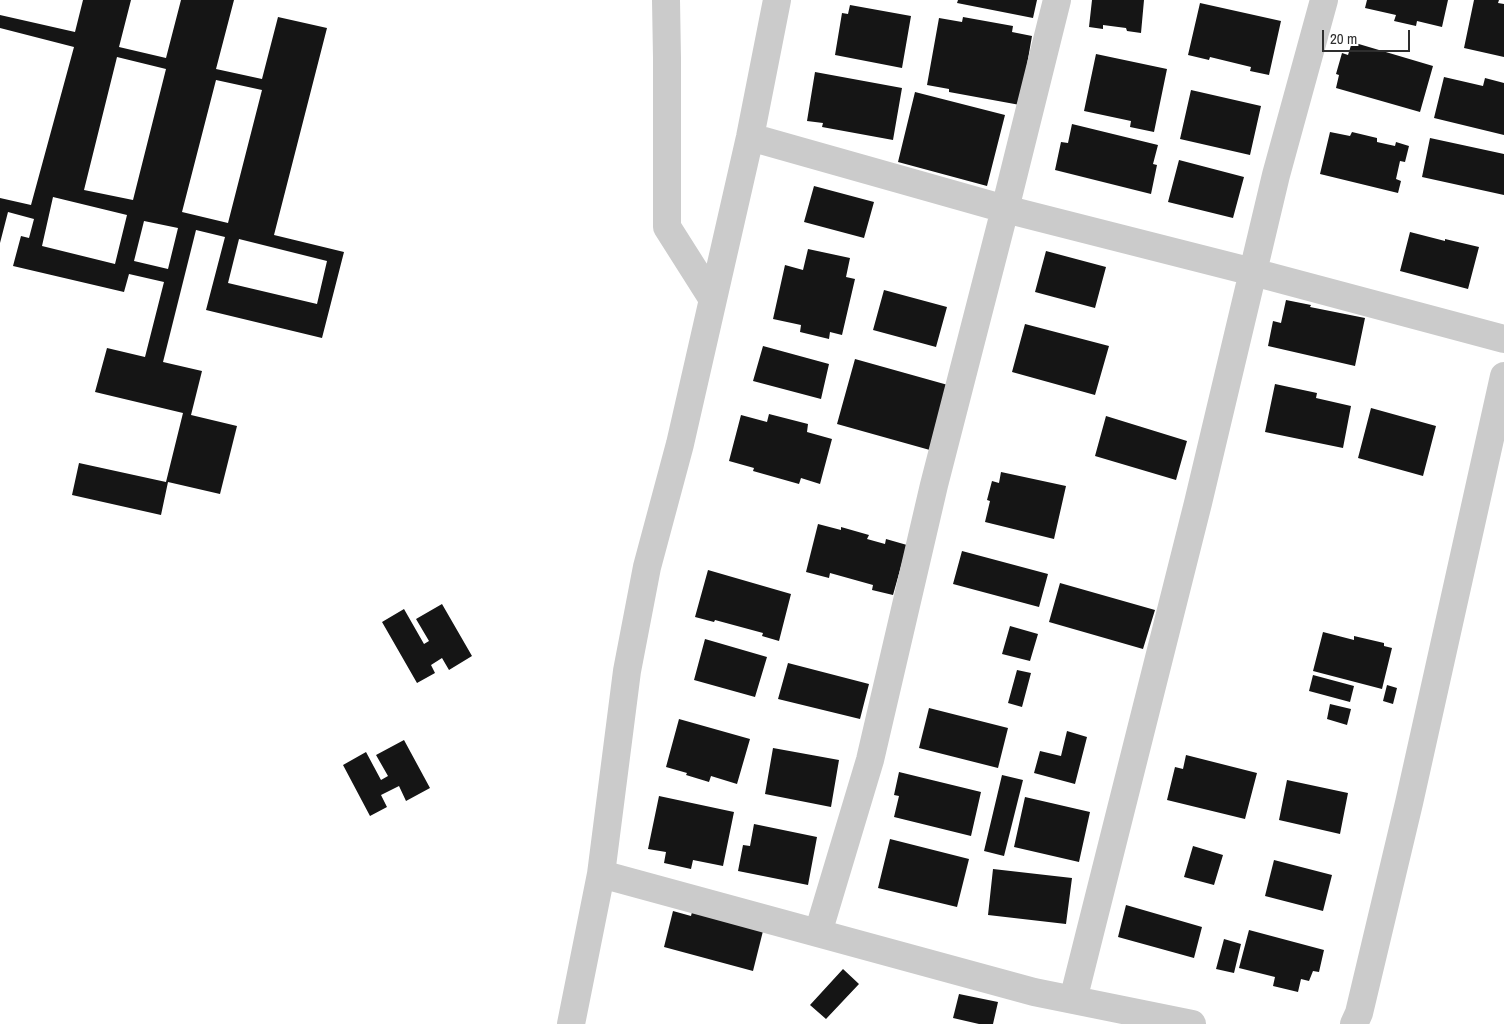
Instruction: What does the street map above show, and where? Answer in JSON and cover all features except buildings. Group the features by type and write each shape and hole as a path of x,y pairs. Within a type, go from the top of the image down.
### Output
{"street":[{"path":"666,0 666,227 712,298"},
{"path":"571,1024 601,874 627,671 645,577 680,444 750,137 777,0"},
{"path":"818,933 870,760 934,485 1057,0"},
{"path":"1073,1000 1198,503 1276,175 1324,0"},
{"path":"750,137 1005,208 1504,339"},
{"path":"1354,1024 1409,803 1504,376"},
{"path":"601,874 1034,992 1192,1024"}]}
